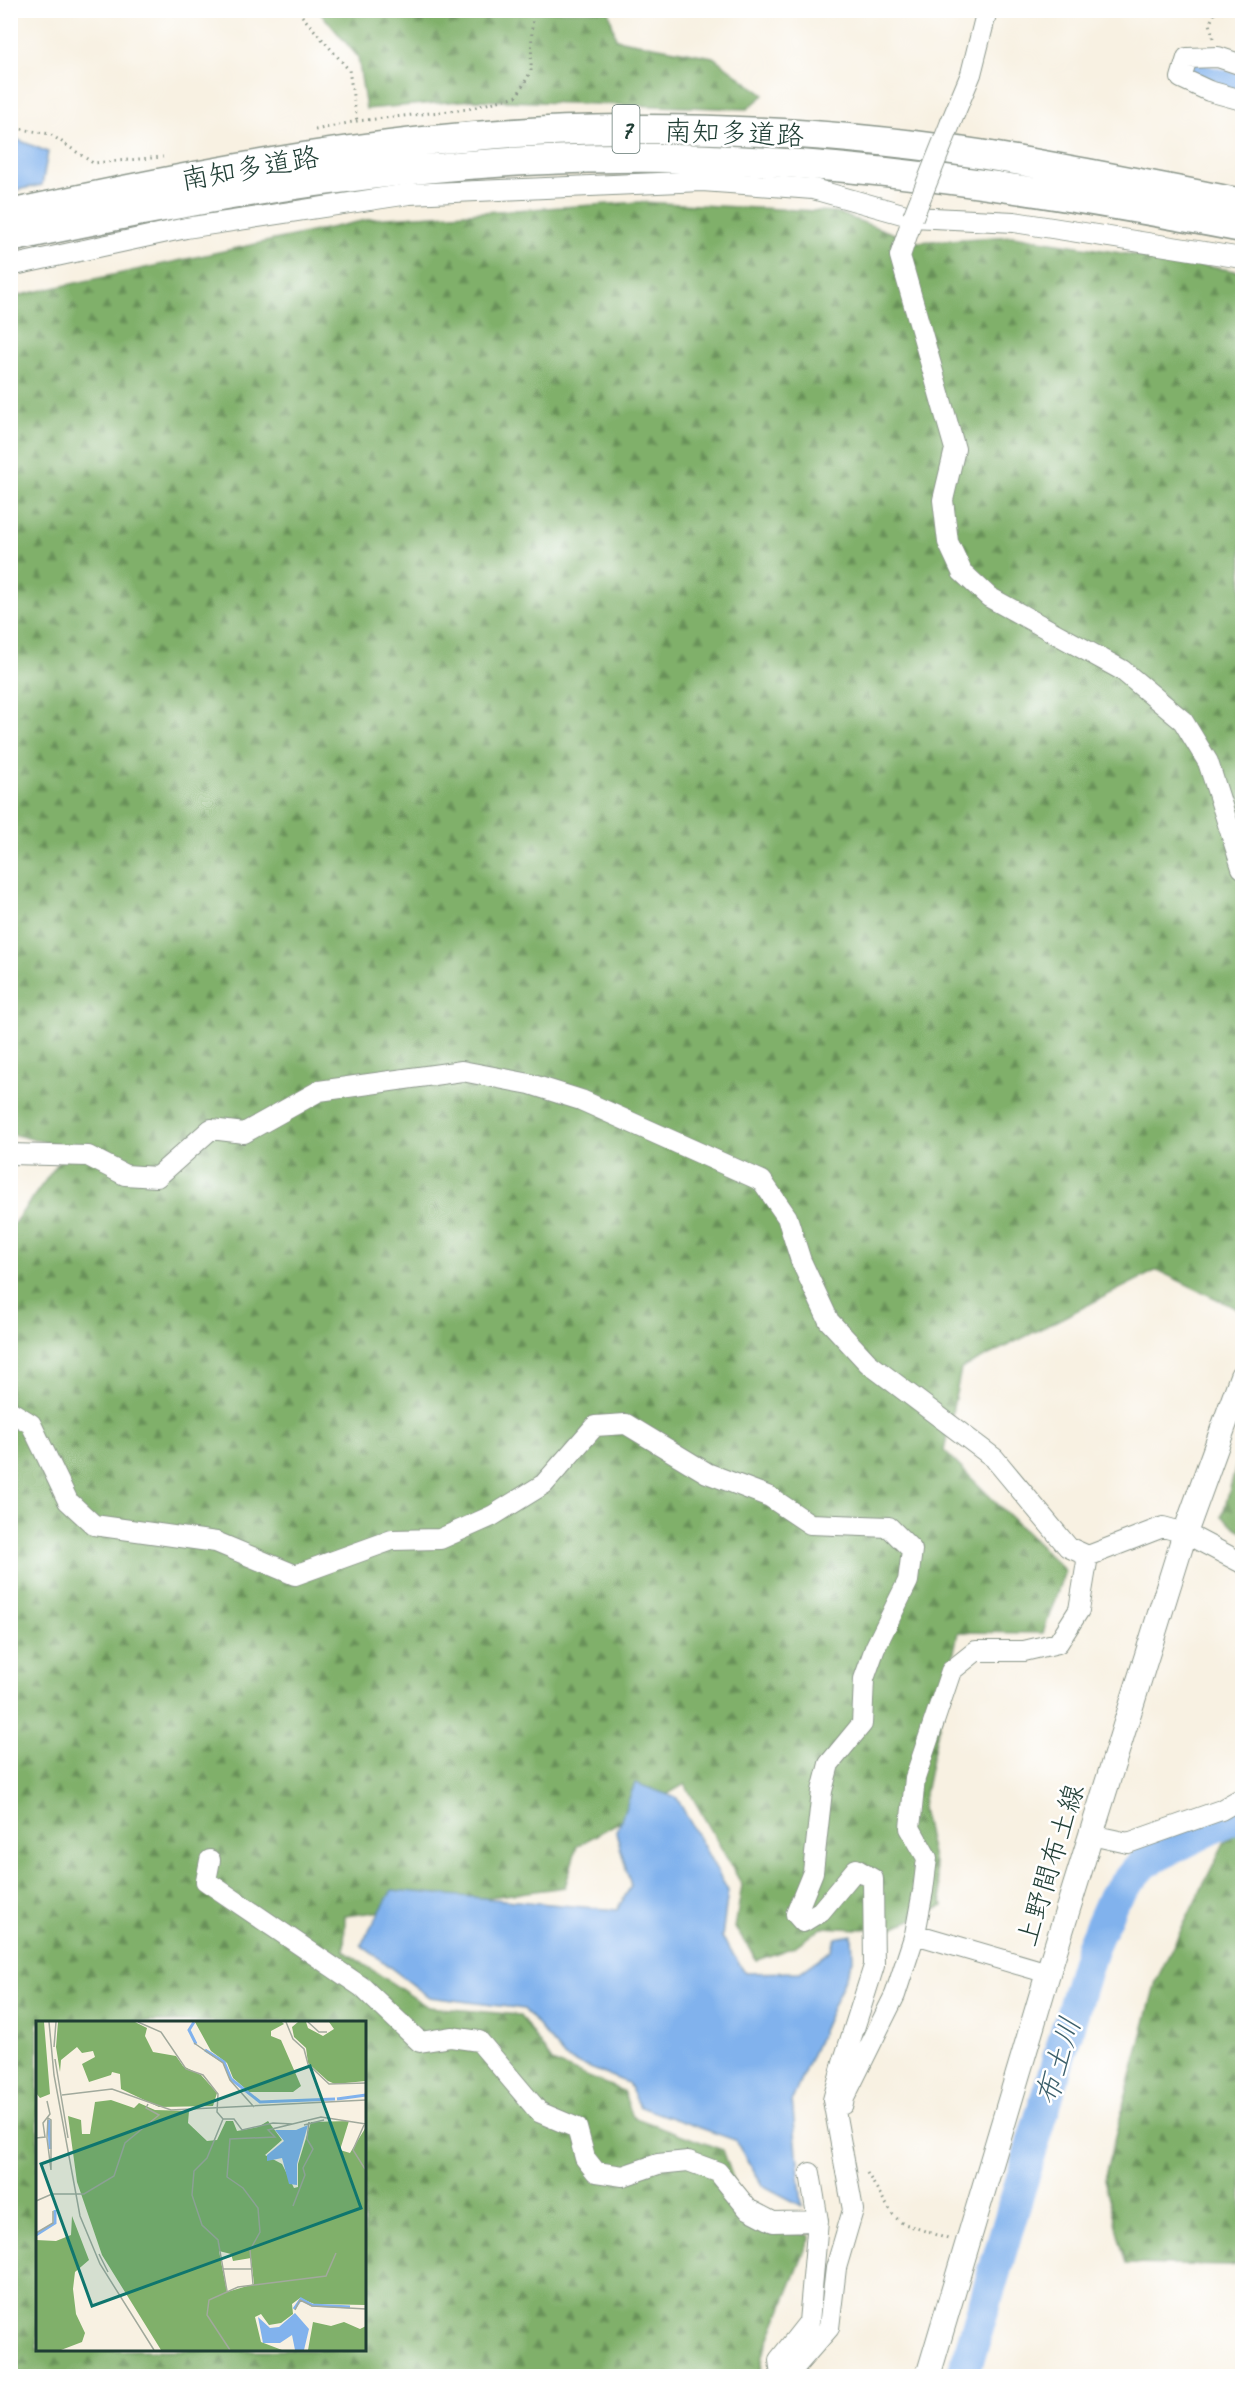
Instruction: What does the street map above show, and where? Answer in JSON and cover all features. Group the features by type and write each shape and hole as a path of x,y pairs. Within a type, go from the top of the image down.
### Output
{"highway":[{"name":"南知多道路","path":"10,214 96,195 304,157 515,133 622,129 736,131 909,145 1007,159 1242,203"},
{"name":"南知多道路","path":"10,238 307,182 514,161 618,158 734,160 823,166 904,175 1003,187 1242,228"}],"main road":[{"name":"上野間布土線","path":"928,2376 1048,1973 1185,1533 1242,1376"}],"street":[{"path":"987,10 971,74 912,217 900,256 955,449 943,500 948,542 962,572 989,597 1122,670 1183,721 1209,762 1242,868"},
{"path":"1242,65 1218,57 1187,57 1181,78 1209,91 1242,100"},
{"path":"10,266 186,228 409,194 702,181 813,189 912,217 1014,222 1242,258"},
{"path":"10,1154 88,1156 125,1175 157,1177 211,1129 244,1133 319,1091 462,1071 530,1084 580,1100 762,1181 787,1217 801,1261 829,1321 868,1363 994,1458 1068,1547 1088,1556 1163,1527 1185,1533 1242,1563"},
{"path":"10,1411 31,1424 68,1501 94,1525 216,1542 296,1575 392,1540 441,1539 492,1516 544,1484 595,1426 626,1424 707,1473 770,1497 810,1524 889,1527 912,1550 908,1581 875,1648 864,1679 862,1724 829,1764 822,1791 813,1872 796,1914 803,1922 821,1911 856,1869 873,1879 874,1966 833,2100 853,2210 836,2268 829,2328 787,2376"},
{"path":"840,2131 844,2098 895,1995 915,1934 927,1858 910,1828 915,1778 951,1671 976,1651 1024,1651 1058,1642 1079,1610 1088,1556"},
{"path":"1091,1835 1128,1843 1221,1810 1242,1798"},
{"path":"210,1860 206,1881 362,1987 420,2042 451,2037 479,2041 539,2112 577,2128 585,2158 596,2172 623,2176 658,2163 688,2161 718,2172 748,2209 773,2222 818,2221"},
{"path":"915,1934 1048,1973"},
{"path":"781,2376 779,2360 809,2322 818,2221 810,2173"}],"path":[{"path":"302,10 302,16 349,69 357,122"},
{"path":"311,131 357,122 468,108 517,96 531,72 532,25 535,10"},
{"path":"1216,10 1210,23 1218,57"},
{"path":"10,127 50,134 93,163 172,156"},
{"path":"863,2168 892,2215 902,2223 967,2246"}],"green space":[{"path":"319,11 609,11 616,39 713,57 764,95 747,109 472,100 366,109 358,57"},
{"path":"641,202 835,212 916,242 1013,236 1242,272 1242,1311 1157,1270 961,1369 944,1451 1065,1571 1043,1633 958,1632 922,1808 943,1906 893,1928 822,1927 794,1947 757,1960 735,1928 742,1885 685,1784 577,1846 565,1887 345,1916 344,1951 428,2007 520,2015 552,2062 623,2091 633,2117 723,2150 746,2215 811,2236 763,2355 760,2376 11,2376 10,1229 69,1148 11,1134 11,297 371,219"},
{"path":"1242,1445 1242,1532 1222,1517"},
{"path":"1242,1830 1242,2263 1230,2266 1126,2264 1104,2179 1156,1981 1225,1841"}],"water":[{"path":"11,137 48,152 42,185 11,191"},
{"path":"635,1783 677,1798 728,1891 722,1937 745,1973 800,1972 831,1950 836,1938 852,1935 853,1960 792,2100 802,2206 762,2185 735,2140 640,2107 628,2083 565,2058 524,2009 429,1997 361,1945 392,1890 617,1910 631,1886 616,1833"}],"waterway":[{"path":"1187,70 1242,85"},
{"name":"布土川","path":"963,2376 1092,1947 1114,1897 1146,1861 1242,1813"}]}
